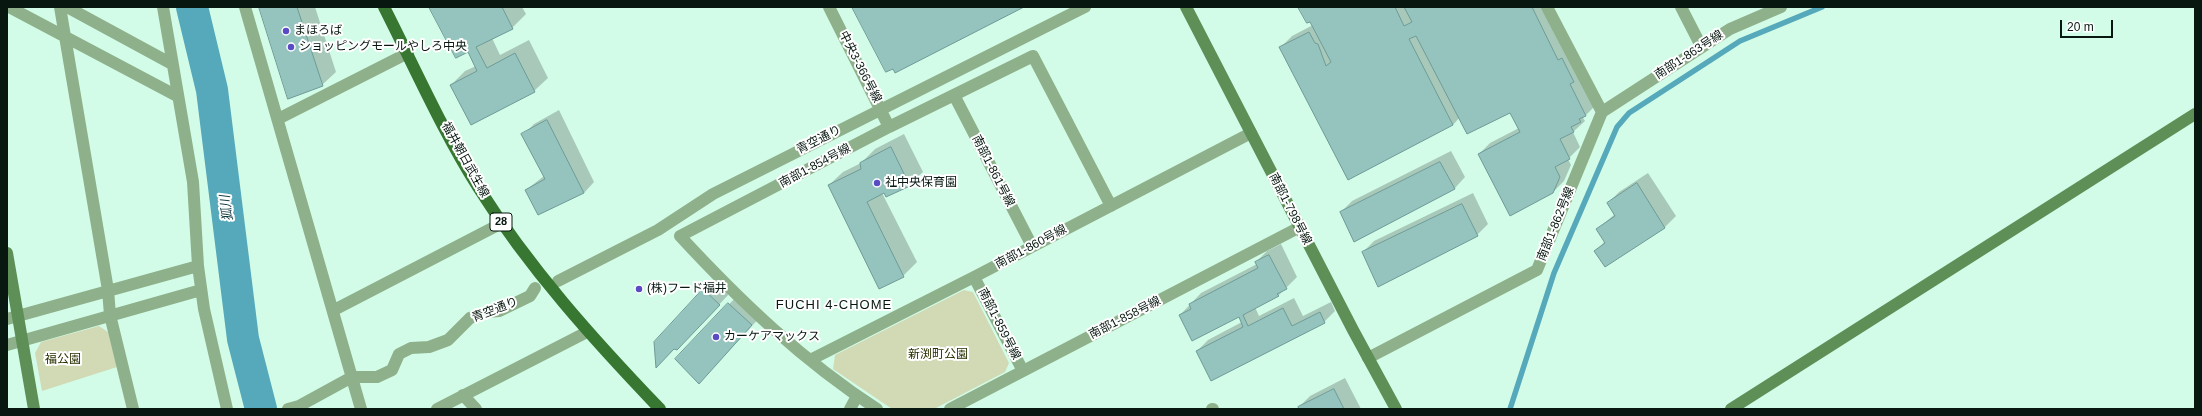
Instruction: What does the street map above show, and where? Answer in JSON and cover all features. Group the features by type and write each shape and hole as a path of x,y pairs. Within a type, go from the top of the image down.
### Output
{"main road":[{"name":"福井朝日武生線","path":"384,7 458,152 477,186 502,223 547,284 587,332 660,409"}],"street":[{"path":"9,7 177,96"},
{"path":"60,7 108,290 110,315 133,409"},
{"path":"67,7 172,64"},
{"path":"163,7 177,96 193,182 198,266 204,309 227,409"},
{"path":"245,7 334,310 361,409"},
{"name":"中央3-366号線","path":"829,7 881,108 889,127"},
{"name":"青空通り","path":"558,281 658,230 713,194 881,108 1085,7"},
{"name":"南部1-798号線","path":"1186,7 1368,358 1396,409"},
{"path":"1547,7 1602,112"},
{"path":"1681,7 1701,46"},
{"name":"南部1-863号線","path":"1602,112 1701,46 1730,29 1781,7"},
{"path":"278,119 408,53"},
{"name":"南部1-854号線","path":"878,409 857,396 810,360 753,312 680,236 889,127 1033,56 1111,206"},
{"name":"南部1-861号線","path":"954,95 1032,246"},
{"name":"南部1-862号線","path":"1368,358 1537,270 1602,112"},
{"path":"1730,409 2195,114"},
{"name":"南部1-860号線","path":"810,360 974,277 1251,133"},
{"path":"334,310 502,223"},
{"name":"南部1-858号線","path":"950,409 1300,227"},
{"path":"7,253 13,317 22,341 34,409"},
{"path":"13,317 198,266"},
{"name":"南部1-859号線","path":"974,277 1023,371"},
{"name":"青空通り","path":"352,377 377,377 392,370 399,354 410,348 429,347 448,340 470,318 505,308 530,296 535,288"},
{"path":"7,345 201,290"},
{"path":"436,409 587,332"},
{"path":"288,409 299,406 352,377"},
{"path":"463,395 476,409"},
{"path":"850,409 857,396"}],"green space":[{"name":"新渕町公園","path":"964,290 973,292 1009,363 1005,372 934,409 892,409 833,369 835,355"},
{"name":"福公園","path":"99,326 108,332 117,367 42,391 35,353 41,342"}],"building":[{"name":"ショッピングモールやしろ中央","path":"259,7 297,7 323,86 288,99"},
{"path":"429,7 502,7 513,29 476,47 487,68 515,53 535,92 471,125 450,85 477,71 468,52 456,58"},
{"path":"852,7 1024,7 895,73 893,69 886,72"},
{"path":"1298,7 1395,7 1404,26 1412,22 1404,7 1532,7 1558,60 1562,58 1574,82 1570,84 1586,116 1579,119 1581,122 1571,127 1574,132 1560,139 1570,159 1555,167 1560,177 1553,193 1510,216 1478,154 1520,132 1510,113 1467,134 1416,36 1409,39 1453,125 1348,180 1279,47 1309,32 1315,43 1318,44 1326,66 1331,62 1310,22 1307,23"},
{"path":"547,120 584,193 538,215 525,190 545,179 521,134"},
{"path":"891,147 910,186 886,197 884,193 867,202 904,277 879,289 828,185 861,169 860,163"},
{"path":"1440,162 1455,189 1354,242 1340,212"},
{"path":"1637,183 1665,228 1605,267 1594,251 1605,243 1596,229 1615,216 1607,203"},
{"path":"1462,204 1478,236 1378,287 1362,252"},
{"path":"1269,255 1287,289 1277,294 1279,296 1243,315 1248,326 1283,308 1292,326 1320,312 1325,323 1211,381 1196,351 1243,327 1239,317 1192,341 1179,315 1191,309 1189,304 1258,268 1255,262"},
{"path":"703,289 720,305 677,350 674,349 656,368 654,342"},
{"path":"728,303 752,325 699,384 675,359"},
{"path":"1334,389 1344,409 1299,409 1298,407"}],"waterway":[{"name":"狐川","path":"192,7 212,90 243,339 261,409"},
{"path":"1510,409 1554,273 1617,127 1629,113 1740,41 1822,7"}],"place":[{"name":"まほろば","path":"286,31"},
{"name":"ショッピングモールやしろ中央","path":"291,47"},
{"name":"社中央保育園","path":"877,183"},
{"name":"(株)フード福井","path":"639,289"},
{"name":"カーケアマックス","path":"716,337"}],"district":[{"name":"FUCHI 4-CHOME","path":"834,305"}]}
